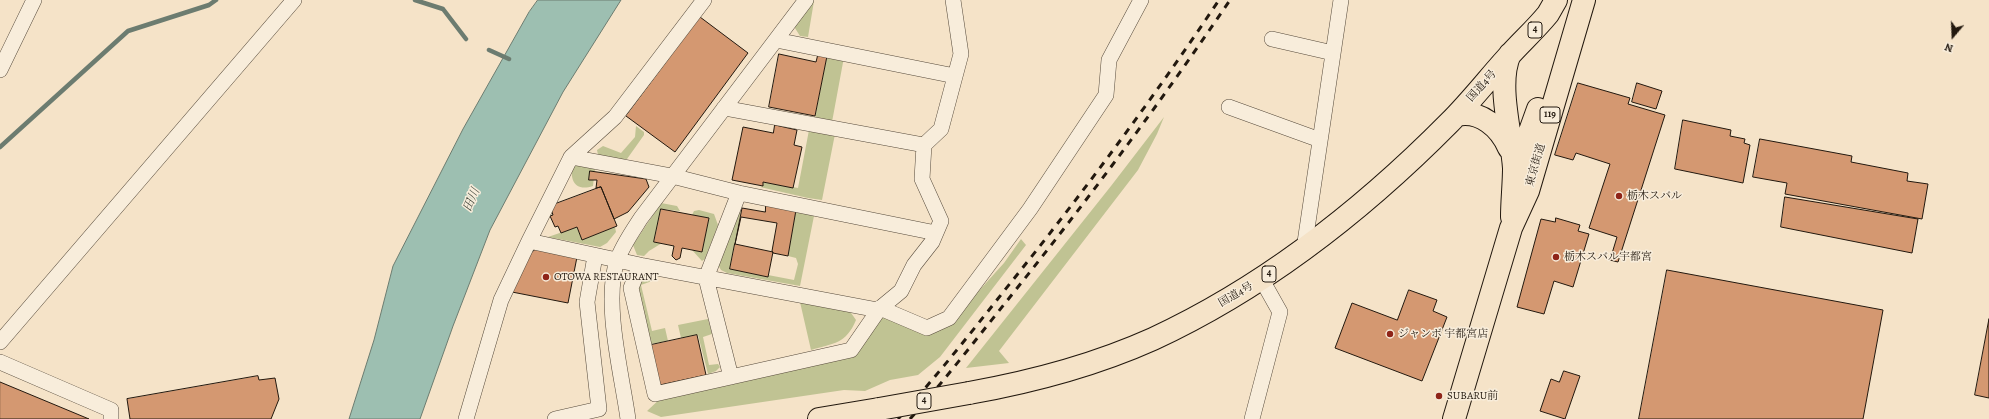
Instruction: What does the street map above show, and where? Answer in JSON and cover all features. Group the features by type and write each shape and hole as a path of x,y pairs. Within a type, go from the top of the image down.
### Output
{"highway":[{"name":"東京街道","path":"1511,228 1512,160 1505,104 1505,83 1508,56 1541,0"},
{"name":"国道4号","path":"819,419 969,393 1035,379 1108,356 1152,339 1262,280 1343,220 1385,183 1457,115 1508,56 1548,14 1556,0"},
{"name":"東京街道","path":"1512,160 1534,122 1564,23 1571,13 1583,4"},
{"name":"東京街道","path":"1454,419 1511,228 1528,191 1583,4"},
{"path":"1457,115 1472,114 1491,123 1504,137 1512,160"}],"street":[{"path":"0,70 34,0"},
{"path":"0,342 294,0"},
{"path":"466,419 501,300 571,157 615,117 704,0"},
{"path":"628,419 611,308 613,276 617,261 628,238 672,176 806,0"},
{"path":"640,265 631,288 655,394 851,350 880,308 901,291 914,265 932,242 941,221 922,179 924,145 941,129 961,54 953,0"},
{"path":"529,241 617,261 706,278 878,310 880,308 927,328 949,318 1030,209 1106,95 1109,60 1141,0"},
{"path":"1304,249 1341,0"},
{"path":"1272,39 1333,53"},
{"path":"776,40 956,76"},
{"path":"1229,107 1320,140"},
{"path":"724,108 924,145"},
{"path":"571,157 672,176 739,193 936,233"},
{"path":"730,377 706,278 739,193"},
{"path":"555,419 599,410 588,302 595,256"},
{"path":"1252,419 1280,312 1262,280"},
{"path":"0,362 111,410 111,419"}],"green space":[{"path":"814,1 808,37 800,36 793,25 809,4"},
{"path":"827,56 844,57 832,122 815,118"},
{"path":"1164,117 1157,134 1138,170 999,351 1009,363 966,368 1111,186"},
{"path":"636,126 644,132 644,135 627,159 611,159 598,155 597,150 603,146 621,153 635,137"},
{"path":"809,130 835,134 822,200 760,187 763,186 763,182 798,188"},
{"path":"573,164 595,168 593,186 582,187 575,183 572,175"},
{"path":"661,203 677,206 680,211 661,209 654,242 662,243 644,256 637,255 633,245"},
{"path":"742,205 730,269 768,277 768,275 794,280 798,264 796,258 788,256 796,210 815,211 800,286 727,273 721,270 717,263"},
{"path":"699,210 714,214 718,225 705,259 702,261 692,250 702,252 709,218 692,215 694,211"},
{"path":"577,227 582,240 615,227 616,232 607,243 600,247 548,237"},
{"path":"1021,239 1026,245 940,357 918,375 890,380 865,391 844,390 661,417 647,411 662,397 856,353 881,315 948,325 1004,263"},
{"path":"646,270 649,270 652,281 641,285 652,331 665,328 668,341 650,344 636,291"},
{"path":"800,302 849,310 856,320 848,334 843,338 833,344 811,350"},
{"path":"708,319 712,334 703,337 709,365 718,364 720,367 716,371 708,374 698,335 681,338 678,325"}],"water":[{"name":"田川","path":"538,0 621,0 563,92 490,230 453,326 420,419 349,419 374,340 393,266 463,129 529,12"}],"building":[{"path":"700,17 748,53 675,152 626,116"},
{"path":"779,54 816,62 818,54 827,56 815,116 769,107"},
{"name":"栃木スバル","path":"1578,83 1630,98 1628,104 1665,115 1618,262 1610,260 1617,237 1589,228 1610,164 1576,153 1573,160 1555,155"},
{"path":"1637,83 1662,91 1656,109 1632,102"},
{"path":"1683,120 1731,130 1730,136 1745,139 1744,143 1750,145 1743,183 1675,169"},
{"path":"775,125 797,130 794,145 802,147 793,188 763,182 763,186 732,180 743,127 773,133"},
{"path":"1760,139 1852,156 1851,162 1908,173 1907,181 1928,184 1922,219 1785,194 1787,183 1753,177"},
{"path":"590,171 646,179 649,187 628,212 614,219 601,187 596,188 597,180 589,180"},
{"path":"601,187 617,226 582,240 577,227 561,233 558,226 555,227 550,216 553,215 550,206"},
{"path":"1785,197 1918,219 1912,253 1781,227"},
{"path":"766,204 796,210 788,256 773,253 772,251 777,223 741,217 735,244 742,208 765,212"},
{"path":"661,209 709,218 702,252 682,248 680,258 676,260 672,256 674,246 654,242"},
{"name":"栃木スバル宇都宮","path":"1556,218 1580,225 1578,231 1589,234 1573,287 1554,281 1544,314 1517,307 1541,219 1555,222"},
{"path":"735,244 773,252 768,277 730,269"},
{"name":"OTOWA RESTAURANT","path":"536,249 577,257 568,303 512,292 530,254"},
{"path":"1667,270 1883,310 1863,419 1639,419"},
{"name":"ジャンボ 宇都宮店","path":"1409,290 1437,300 1433,311 1447,317 1422,381 1335,348 1352,303 1397,320"},
{"path":"1989,319 1989,398 1975,395"},
{"path":"697,335 706,375 660,385 651,345"},
{"path":"1564,371 1580,376 1565,419 1540,411 1551,379 1559,382"},
{"path":"258,376 259,380 275,378 279,399 271,419 130,419 127,399"},
{"path":"0,382 89,419 0,419"}],"waterway":[{"path":"0,147 128,31 209,5 216,0"},
{"path":"415,0 443,9 466,39"},
{"path":"489,50 509,59"}],"railway":[{"path":"898,419 952,356 1060,220 1142,111 1219,0"},
{"path":"910,419 961,359 1095,188 1177,76 1230,0"}],"place":[{"name":"栃木スバル","path":"1619,196"},
{"name":"栃木スバル宇都宮","path":"1556,257"},
{"name":"OTOWA RESTAURANT","path":"546,277"},
{"name":"ジャンボ 宇都宮店","path":"1390,334"},
{"name":"SUBARU前","path":"1439,396"}]}
